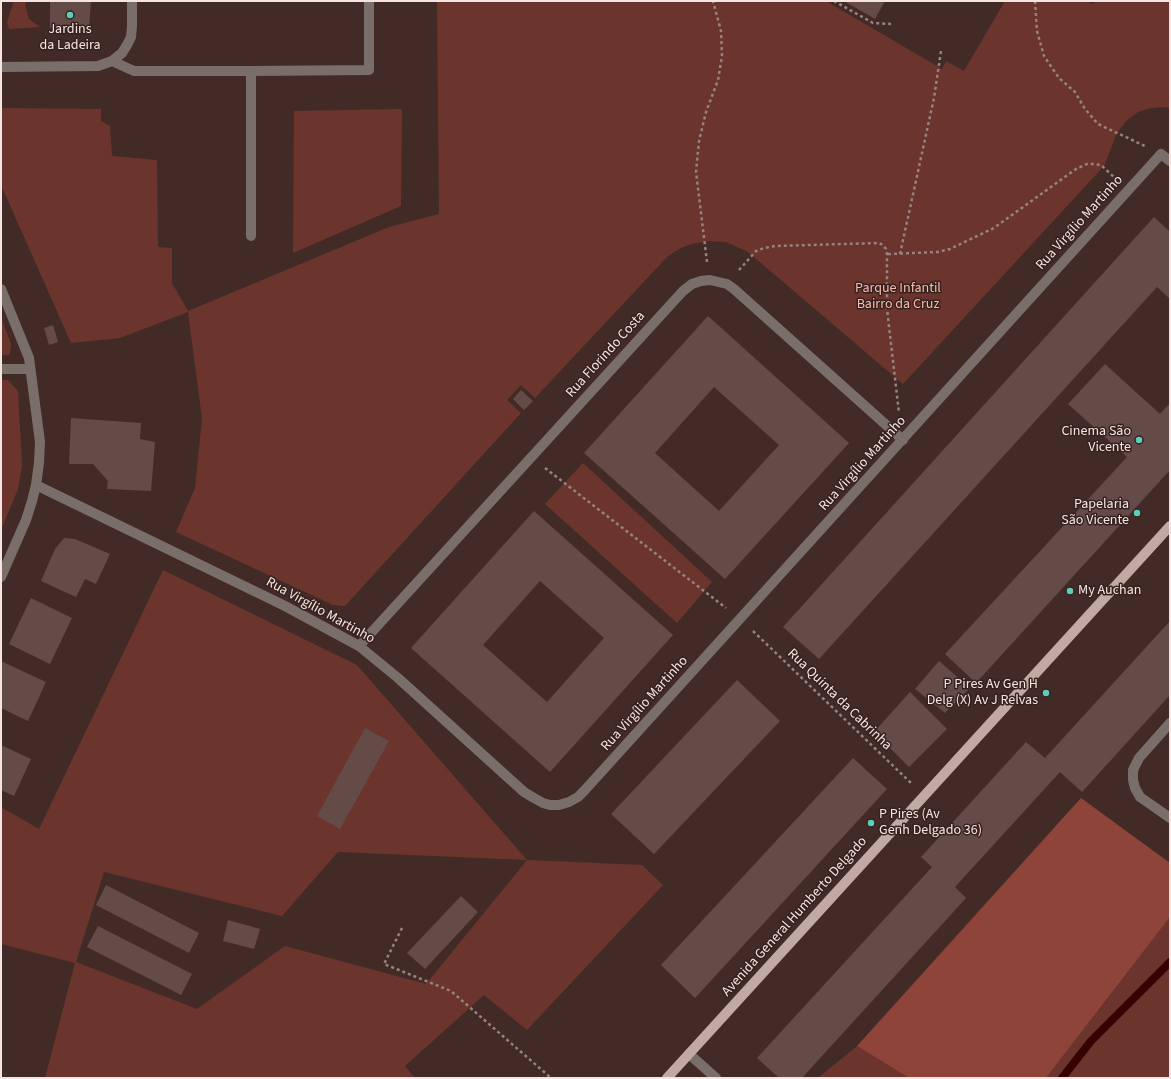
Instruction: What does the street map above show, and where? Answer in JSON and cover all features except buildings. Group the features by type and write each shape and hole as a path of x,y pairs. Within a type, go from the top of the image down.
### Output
{"main road":[{"name":"Avenida General Humberto Delgado","path":"667,1078 1169,530"}],"street":[{"path":"1,67 98,66 112,61 122,53 131,36 132,1"},
{"path":"112,61 134,71 369,70 369,1"},
{"path":"251,71 251,236"},
{"path":"1161,154 1170,161"},
{"name":"Rua Virgílio Martinho","path":"36,485 285,606 359,646 377,659 524,792 543,803 559,805 578,797 584,791 1161,154"},
{"name":"Rua Florindo Costa","path":"359,646 683,292 692,284 710,280 719,281 734,288 903,440"},
{"path":"1,289 29,358 40,442 36,485 26,520 1,577"},
{"path":"1,369 30,369"},
{"path":"1170,723 1139,758 1132,770 1132,780 1134,788 1140,797 1170,818"},
{"path":"689,1054 716,1078"}],"path":[{"path":"710,280 696,172 699,140 706,112 718,80 722,56 721,31 713,1"},
{"path":"834,1 873,23 891,24"},
{"path":"1035,1 1037,31 1044,56 1059,78 1075,92 1085,109 1098,124 1161,154"},
{"path":"900,254 934,98 941,51"},
{"path":"887,254 938,252 950,249 994,228 1076,169 1087,164 1101,166 1128,190"},
{"path":"727,284 756,251 764,248 775,246 879,243 883,245 887,254 887,309 903,440"},
{"name":"Rua Quinta da Cabrinha","path":"532,458 741,619 924,796"},
{"path":"402,928 384,964 451,991 551,1078"}],"green space":[{"path":"14,1 26,1 25,4 29,19 40,27 9,29 7,22"},
{"name":"Parque Infantil Bairro da Cruz","path":"437,1 826,1 942,69 946,61 964,71 1005,1 1088,1 1091,4 1101,1 1170,1 1170,108 1151,108 1138,112 1126,121 1117,133 1104,166 903,384 748,252 726,242 709,241 692,244 681,248 668,256 535,398 521,385 507,400 521,413 345,606 333,605 176,532 195,488 202,419 188,312 120,338 71,343 1,185 1,108 101,109 101,121 110,126 112,156 157,160 158,247 172,248 172,283 188,311 389,227 439,214"},
{"path":"402,109 401,206 293,253 294,111"},
{"path":"1,317 11,344 10,355 1,355"},
{"path":"1,380 8,380 18,391 22,466 18,489 1,530"},
{"path":"583,463 712,582 677,623 545,504"},
{"path":"163,570 357,665 527,860 642,865 663,885 527,1030 484,995 405,1066 415,1078 45,1078 75,963 1,944 1,807 39,829","holes":["338,852 527,860 426,984 285,946 197,1009 76,962 104,872 282,916"]},
{"path":"1170,917 1170,1078 1046,1078"},
{"path":"857,1046 909,1078 818,1078"}],"shaded area":[{"path":"1081,798 1170,863 1170,917 1046,1078 909,1078 857,1046"}],"waterway":[{"path":"1062,1078 1091,1041 1170,962"}],"place":[{"name":"Jardins da Ladeira","path":"70,15"},
{"name":"Cinema São Vicente","path":"1139,440"},
{"name":"Papelaria São Vicente","path":"1137,513"},
{"name":"My Auchan","path":"1070,591"},
{"name":"P Pires Av Gen H Delg (X) Av J Relvas","path":"1046,693"},
{"name":"P Pires (Av Genh Delgado 36)","path":"871,823"}]}
